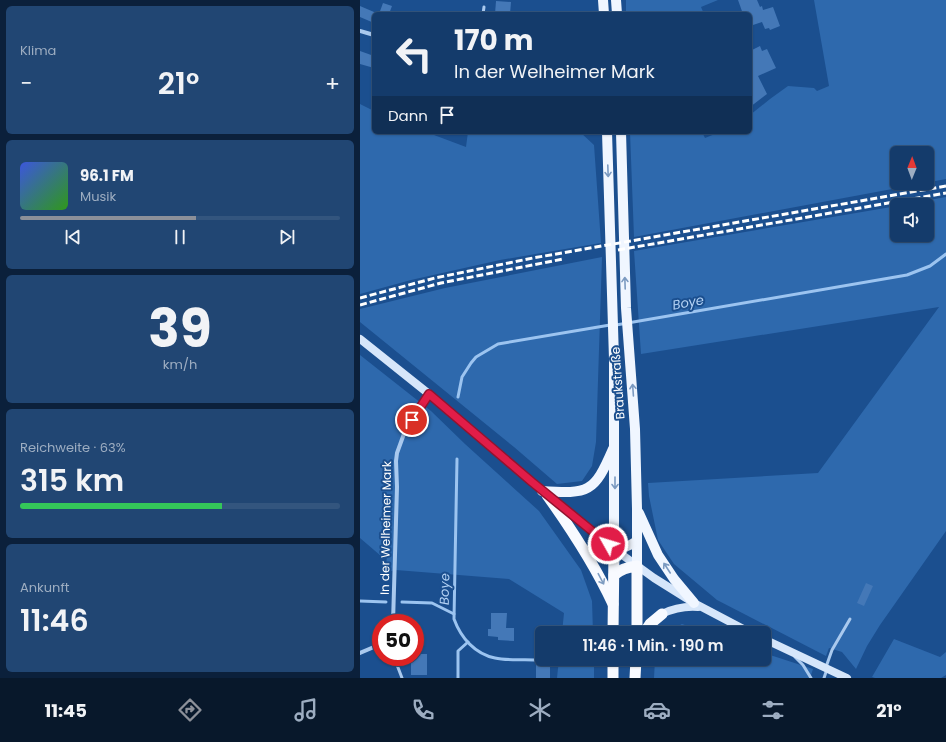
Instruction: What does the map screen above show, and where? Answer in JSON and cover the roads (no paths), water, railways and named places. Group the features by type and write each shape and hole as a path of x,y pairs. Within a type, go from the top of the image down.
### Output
{"highway":[{"path":"545,493 574,533 594,566 613,604"},
{"name":"Braukstraße","path":"613,626 614,549"},
{"path":"614,575 620,570 637,566"},
{"name":"Braukstraße","path":"636,626 637,566"},
{"path":"649,626 662,614"},
{"path":"613,666 613,678"},
{"path":"635,678 636,666"}],"main road":[{"path":"603,0 604,12"},
{"path":"616,0 617,12"},
{"name":"Braukstraße","path":"607,134 615,444 614,549"},
{"name":"Braukstraße","path":"621,134 626,308 634,414 637,566"},
{"path":"360,339 429,394 545,493 614,549 637,566 698,605 738,626"},
{"path":"545,493 571,493 579,492 588,488 597,480 602,472 615,444"},
{"path":"637,509 658,555 674,579 698,605"},
{"path":"614,549 627,547 637,541"},
{"path":"662,614 674,608 698,605"},
{"path":"771,642 847,678"}],"street":[{"path":"360,31 372,34"},
{"name":"In der Welheimer Mark","path":"393,614 397,453 405,431 429,394"},
{"path":"360,653 372,648"}],"lane":[{"path":"483,12 484,7"},
{"path":"824,678 832,650 850,619"},
{"path":"785,649 803,665 811,678"},
{"path":"397,666 402,678"}],"waterway":[{"name":"Boye","path":"616,325 907,275 930,266 946,254"},
{"name":"Boye","path":"458,397 462,377 471,363 476,357 498,344 610,325"},
{"name":"Boye","path":"457,459 454,619 465,639 481,653 500,659 535,660"},
{"path":"360,601 386,602"},
{"path":"402,602 432,603 454,614"},
{"path":"458,678 458,651 468,642"}],"railway":[{"path":"360,298 435,278 533,258 946,186"},
{"path":"618,250 946,193"},
{"path":"360,305 441,283 563,259"}]}
